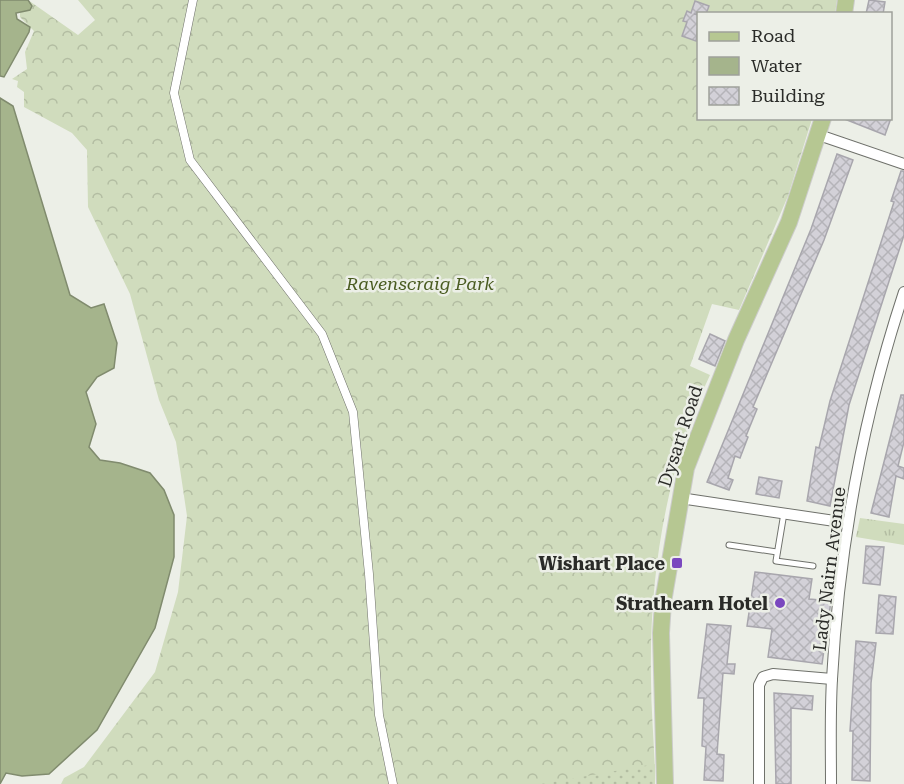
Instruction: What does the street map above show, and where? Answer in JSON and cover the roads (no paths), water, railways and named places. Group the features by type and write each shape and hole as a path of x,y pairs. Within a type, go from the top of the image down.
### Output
{"main road":[{"name":"Dysart Road","path":"665,784 661,633 668,566 686,468 705,414 789,222 821,127"}],"street":[{"path":"193,0 174,93 190,160 322,334 353,412 369,574 379,715 393,784"},
{"path":"821,127 904,164"},
{"name":"Lady Nairn Avenue","path":"831,784 832,679 848,523 881,361 904,292"},
{"path":"680,498 848,523"},
{"path":"759,784 759,685 764,677 773,674 832,679"}],"lane":[{"path":"784,513 776,561 813,566"},
{"path":"729,545 777,552"}],"water":[{"path":"0,0 28,0 32,6 30,10 16,13 17,19 30,27 4,77 0,76"},
{"path":"0,98 13,106 70,295 91,308 104,304 117,343 114,368 97,377 86,392 96,424 89,447 100,460 120,463 150,473 164,490 174,515 174,557 155,628 97,730 49,774 22,776 6,773 0,784"}],"place":[{"name":"Wishart Place","path":"677,563"},
{"name":"Strathearn Hotel","path":"780,603"}],"park label":[{"name":"Ravenscraig Park","path":"420,283"}]}
